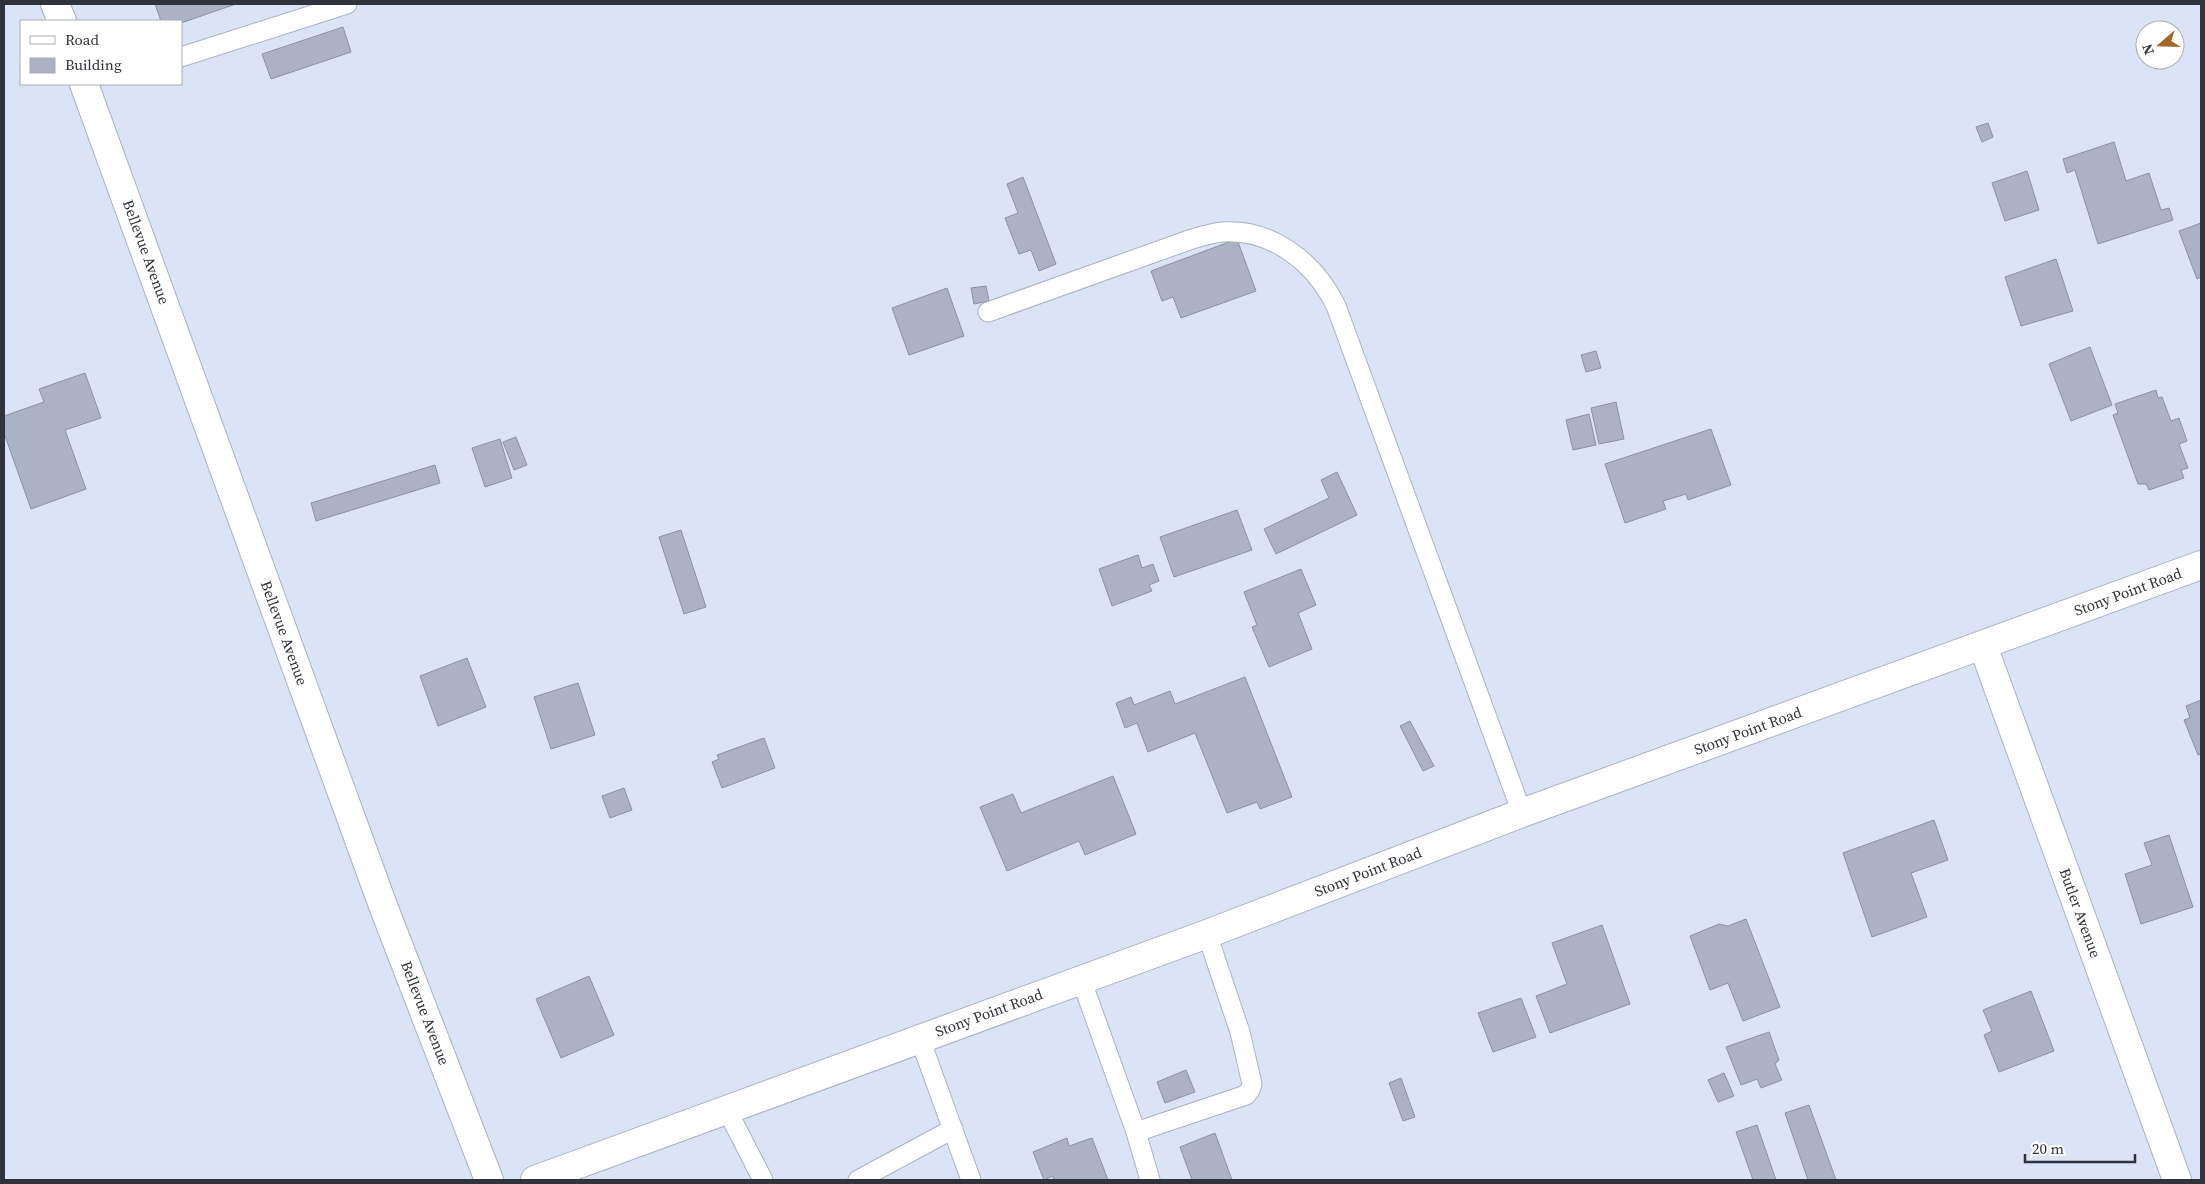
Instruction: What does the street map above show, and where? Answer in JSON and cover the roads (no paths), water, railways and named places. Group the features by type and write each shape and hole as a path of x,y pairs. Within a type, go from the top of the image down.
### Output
{"main road":[{"path":"55,4 62,20"},
{"name":"Bellevue Avenue","path":"90,85 382,902 489,1180"},
{"name":"Stony Point Road","path":"536,1180 1206,934 1522,813 2201,565"},
{"name":"Butler Avenue","path":"1983,646 2177,1180"}],"lane":[{"path":"182,57 347,4"},
{"path":"988,312 1192,239 1221,232 1240,232 1261,236 1283,246 1304,261 1318,275 1336,306 1522,813"},
{"path":"1136,1132 1246,1094 1250,1090 1252,1084 1240,1032 1206,934"},
{"path":"1080,979 1136,1132 1150,1180"},
{"path":"920,1039 971,1180"},
{"path":"727,1110 763,1180"},
{"path":"858,1180 953,1130"}]}
